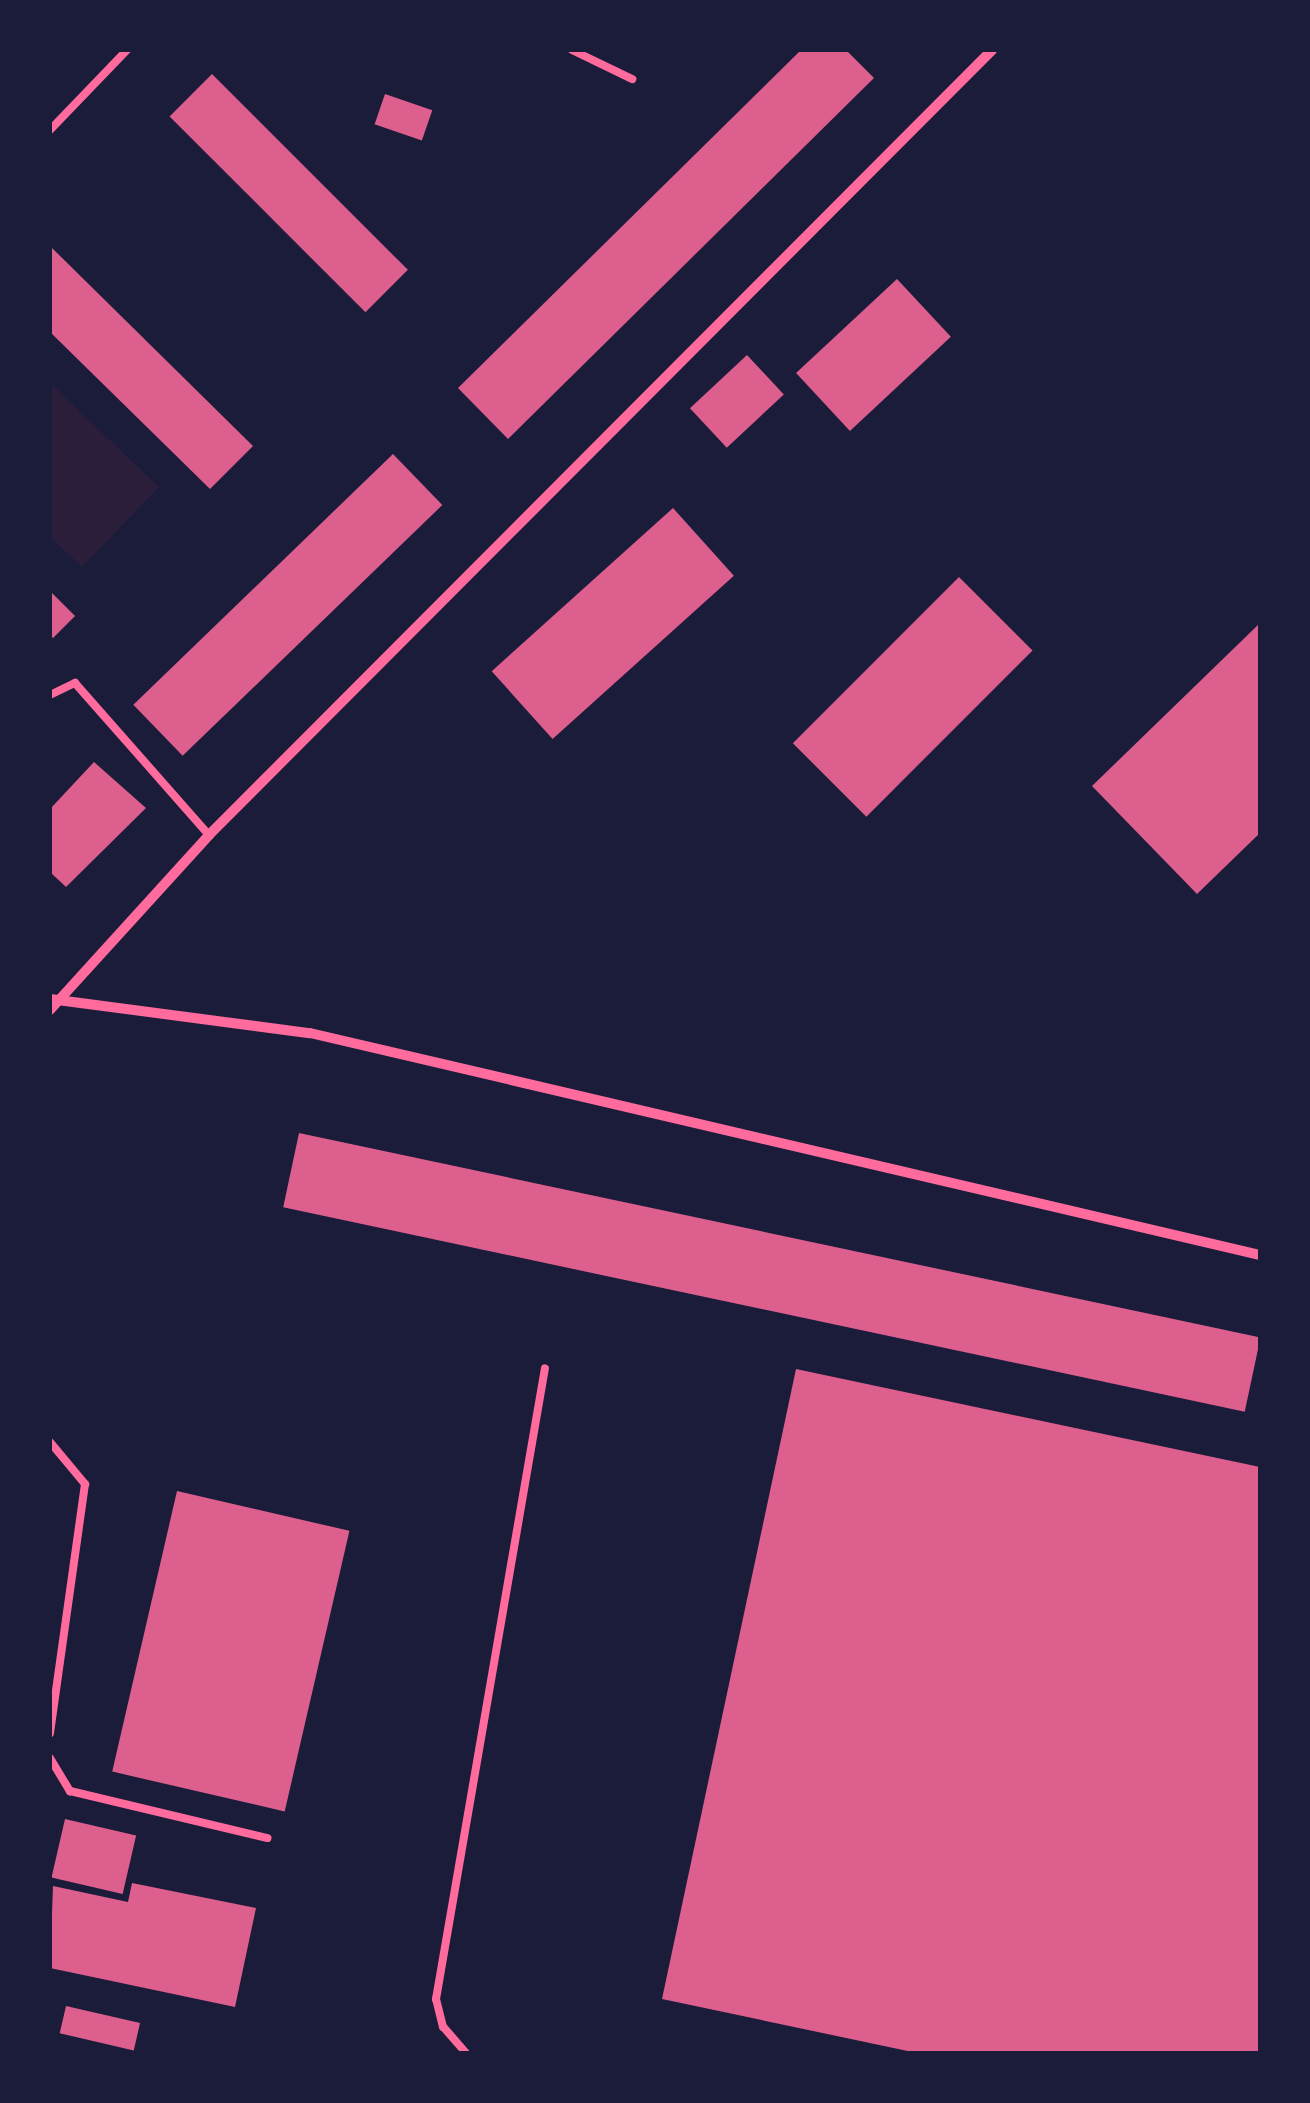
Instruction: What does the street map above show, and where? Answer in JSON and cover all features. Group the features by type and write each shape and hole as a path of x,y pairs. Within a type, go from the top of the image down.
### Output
{"street":[{"path":"50,1010 209,834 992,50"},
{"path":"55,1000 310,1032 1260,1255"}],"lane":[{"path":"50,130 127,50"},
{"path":"572,50 632,79"},
{"path":"50,695 75,684 209,834"},
{"path":"466,2053 443,2027 436,1999 545,1368"},
{"path":"50,1442 85,1484 50,1734"},
{"path":"50,1758 70,1791 267,1838"}],"shaded area":[{"path":"50,383 159,487 82,567 50,537"}],"building":[{"path":"801,50 846,50 874,78 508,439 458,388"},
{"path":"212,74 408,270 365,312 170,116"},
{"path":"385,94 432,110 422,141 375,124"},
{"path":"50,246 253,446 210,489 50,332"},
{"path":"897,279 951,337 850,431 796,373"},
{"path":"747,355 784,394 727,448 690,408"},
{"path":"393,454 442,505 183,756 133,705"},
{"path":"673,508 734,576 553,739 492,671"},
{"path":"959,577 1033,651 866,817 793,743"},
{"path":"50,591 75,616 53,638 50,636"},
{"path":"1260,623 1260,833 1197,894 1092,786"},
{"path":"94,762 146,808 66,887 50,872 50,809"},
{"path":"299,1133 1260,1337 1245,1412 283,1207"},
{"path":"796,1369 1260,1467 1260,2053 917,2053 662,1999"},
{"path":"177,1491 349,1531 285,1811 112,1772"},
{"path":"65,1819 136,1835 123,1894 52,1877"},
{"path":"132,1883 256,1908 235,2007 50,1968 53,1886 128,1902"},
{"path":"66,2006 140,2023 134,2050 60,2033"}]}
